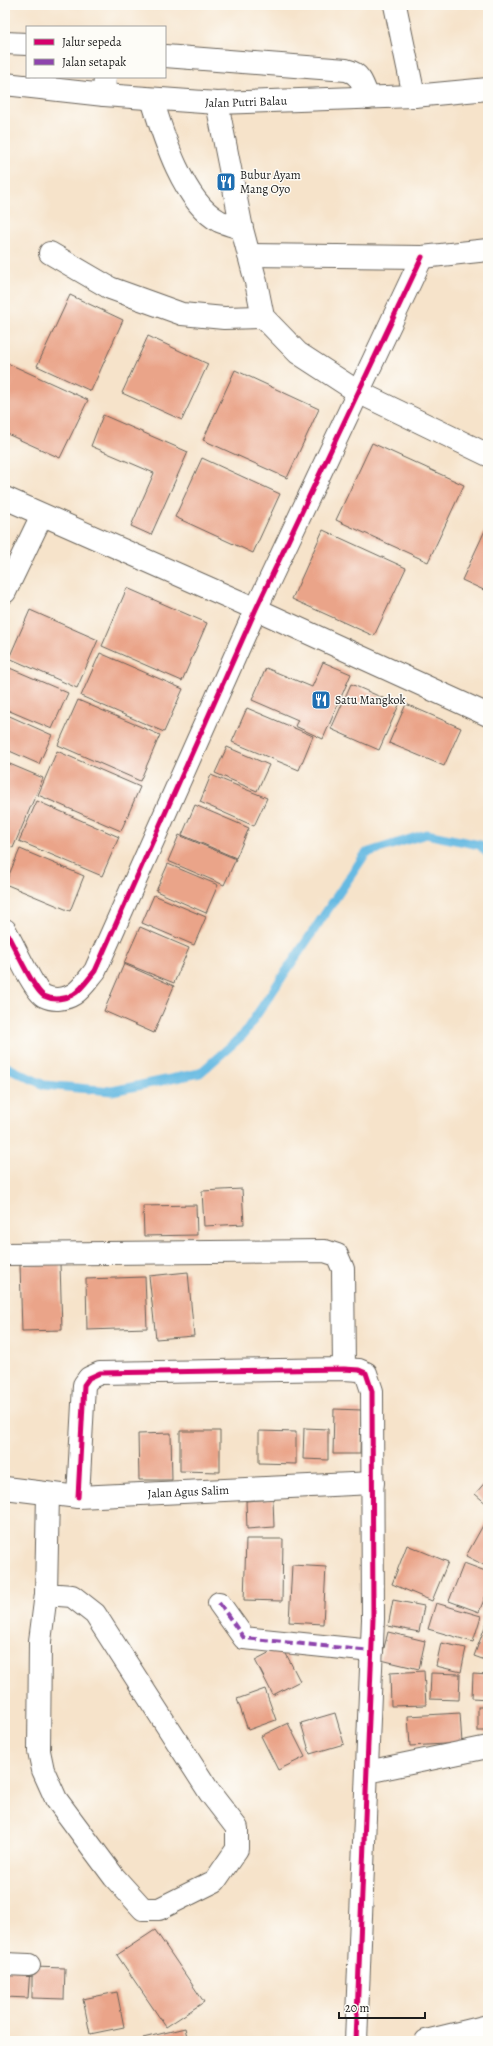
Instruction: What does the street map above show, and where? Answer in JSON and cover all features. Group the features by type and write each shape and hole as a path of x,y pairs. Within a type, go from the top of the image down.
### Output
{"street":[{"path":"395,5 414,96"},
{"path":"5,43 26,44"},
{"path":"166,56 346,70 354,72 359,77 368,98"},
{"name":"Jalan Putri Balau","path":"5,84 104,86 152,99 217,103 414,96 488,89"},
{"path":"152,99 170,155 181,177 200,204 218,220 242,229"},
{"path":"217,103 242,229 263,317 298,353 358,392 488,455"},
{"path":"249,255 422,257 488,250"},
{"path":"50,253 110,288 182,314 224,318 263,317"},
{"path":"5,930 36,987 44,996 56,999 66,998 76,993 95,971 256,609 422,257"},
{"path":"5,498 256,609 488,715"},
{"path":"5,592 42,515"},
{"path":"5,1254 324,1251 337,1255 343,1269 344,1369"},
{"path":"78,1497 84,1385 89,1378 100,1373 344,1369 359,1370 366,1373 372,1391 372,1651 356,2041"},
{"name":"Jalan Agus Salim","path":"5,1488 78,1497 373,1483"},
{"path":"46,1594 72,1596 95,1614 210,1793 237,1828 237,1849 216,1881 159,1909 143,1909 114,1877 56,1799 43,1770 39,1751 40,1641 46,1594 48,1494"},
{"path":"219,1603 244,1638 372,1651"},
{"path":"367,1772 488,1747"},
{"path":"5,1964 29,1965"},
{"path":"426,2041 488,2026"}],"building":[{"path":"70,295 123,320 91,391 37,366"},
{"path":"148,336 208,364 182,420 122,393"},
{"path":"5,362 88,400 60,458 5,433"},
{"path":"235,370 319,409 287,478 203,440"},
{"path":"103,415 188,452 151,535 131,526 154,473 91,446"},
{"path":"372,443 464,485 428,562 336,520"},
{"path":"202,458 280,494 253,553 175,517"},
{"path":"488,524 488,592 462,580"},
{"path":"323,530 406,568 374,636 292,599"},
{"path":"127,588 207,623 182,681 102,646"},
{"path":"30,610 98,640 77,688 9,658"},
{"path":"100,653 183,689 164,732 81,696"},
{"path":"323,662 351,674 323,739 295,726 298,720 252,700 266,668 312,687"},
{"path":"5,666 68,693 52,729 5,709"},
{"path":"351,684 399,705 379,750 331,729"},
{"path":"78,700 160,735 140,781 58,745"},
{"path":"406,704 461,728 444,766 389,743"},
{"path":"247,708 313,736 299,770 232,742"},
{"path":"5,714 52,735 39,764 5,749"},
{"path":"227,747 269,765 257,791 215,773"},
{"path":"57,751 140,787 121,831 38,795"},
{"path":"5,762 43,778 13,848 5,844"},
{"path":"211,775 267,798 254,826 200,802"},
{"path":"37,801 119,837 102,876 19,841"},
{"path":"195,805 249,828 236,858 182,835"},
{"path":"179,835 236,859 224,885 168,861"},
{"path":"20,849 84,876 70,911 5,884"},
{"path":"168,864 218,885 206,913 156,891"},
{"path":"154,895 206,917 194,945 142,923"},
{"path":"140,927 189,948 174,983 124,963"},
{"path":"124,964 174,986 154,1033 104,1011"},
{"path":"242,1189 244,1224 204,1226 202,1191"},
{"path":"196,1205 197,1235 144,1236 143,1206"},
{"path":"60,1264 62,1330 22,1331 20,1265"},
{"path":"188,1272 194,1336 156,1339 149,1276"},
{"path":"145,1277 147,1328 87,1330 86,1279"},
{"path":"334,1409 361,1410 360,1454 333,1454"},
{"path":"304,1428 328,1429 328,1460 303,1459"},
{"path":"180,1431 220,1431 220,1472 180,1471"},
{"path":"259,1431 296,1432 296,1464 259,1463"},
{"path":"171,1433 172,1480 139,1480 138,1434"},
{"path":"488,1479 488,1505 475,1494"},
{"path":"273,1499 274,1527 247,1529 246,1501"},
{"path":"486,1520 488,1520 488,1567 466,1556"},
{"path":"246,1539 283,1539 282,1601 244,1600"},
{"path":"407,1545 448,1562 432,1601 392,1584"},
{"path":"464,1563 488,1572 488,1590 479,1612 449,1601"},
{"path":"292,1565 326,1567 323,1624 289,1622"},
{"path":"393,1600 424,1606 419,1632 388,1626"},
{"path":"436,1603 481,1616 473,1642 428,1629"},
{"path":"486,1624 488,1625 488,1661 474,1656"},
{"path":"388,1632 425,1641 419,1669 381,1660"},
{"path":"441,1643 466,1648 461,1672 436,1666"},
{"path":"282,1646 300,1681 273,1695 255,1660"},
{"path":"424,1671 426,1705 391,1706 390,1673"},
{"path":"431,1673 460,1674 459,1700 430,1699"},
{"path":"473,1674 488,1675 488,1699 472,1698"},
{"path":"265,1689 276,1720 248,1730 237,1699"},
{"path":"478,1707 488,1707 488,1731 478,1731"},
{"path":"335,1713 344,1744 310,1754 301,1723"},
{"path":"460,1713 462,1743 410,1746 408,1716"},
{"path":"288,1723 305,1757 278,1770 261,1736"},
{"path":"155,1930 204,2002 166,2027 117,1955"},
{"path":"5,1966 30,1968 28,1998 5,1997"},
{"path":"32,1967 65,1968 64,1999 32,1998"},
{"path":"117,1992 124,2027 90,2034 83,1999"},
{"path":"185,2028 188,2041 144,2041 143,2038"}],"waterway":[{"path":"5,1066 44,1085 112,1091 200,1073 243,1035 366,853 426,834 480,845 488,854"}],"marked path":[{"path":"219,1603 244,1638 372,1651"}],"cycle path":[{"path":"5,930 29,976 40,992 48,998 56,999 71,996 80,989 95,971 256,609 422,257"},
{"path":"78,1497 84,1385 89,1378 100,1373 344,1369 359,1370 366,1373 372,1391 373,1619 356,2041"}],"place":[{"name":"Bubur Ayam Mang Oyo","path":"226,182"},
{"name":"Satu Mangkok","path":"321,700"}]}
